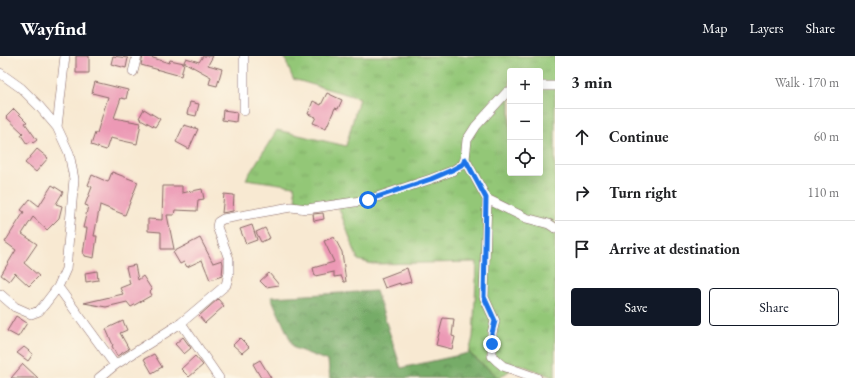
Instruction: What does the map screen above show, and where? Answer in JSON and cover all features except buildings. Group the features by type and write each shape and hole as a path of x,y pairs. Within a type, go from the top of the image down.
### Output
{"street":[{"path":"57,127 65,56"},
{"path":"133,72 137,56"},
{"path":"244,56 244,111"},
{"path":"0,72 21,88 40,106 57,127 69,153 74,179 66,269 58,286 39,311 31,314 15,306 0,294"},
{"path":"543,86 555,86"},
{"path":"99,378 115,365 181,324 226,285 229,273 229,259 217,227 218,222 223,219 291,207 307,209 368,200 431,179 452,170 463,164 467,140 476,126 507,92"},
{"path":"465,159 486,198 484,297 495,321 492,333 492,356 503,366 537,378"},
{"path":"486,198 526,218 549,224 555,228"},
{"path":"58,286 115,365"},
{"path":"181,324 219,378"}],"green space":[{"path":"284,56 555,56 555,378 519,364 499,378 469,353 473,337 477,262 372,264 358,260 336,200 297,206 294,186 246,179 277,130 346,146 359,98 293,79"},
{"path":"376,291 401,368 469,353 499,378 330,378 328,361 294,348 271,297"}],"route":[{"path":"368,200 431,179 460,167 465,159 486,198 484,297 495,321 492,333 492,344"}]}
